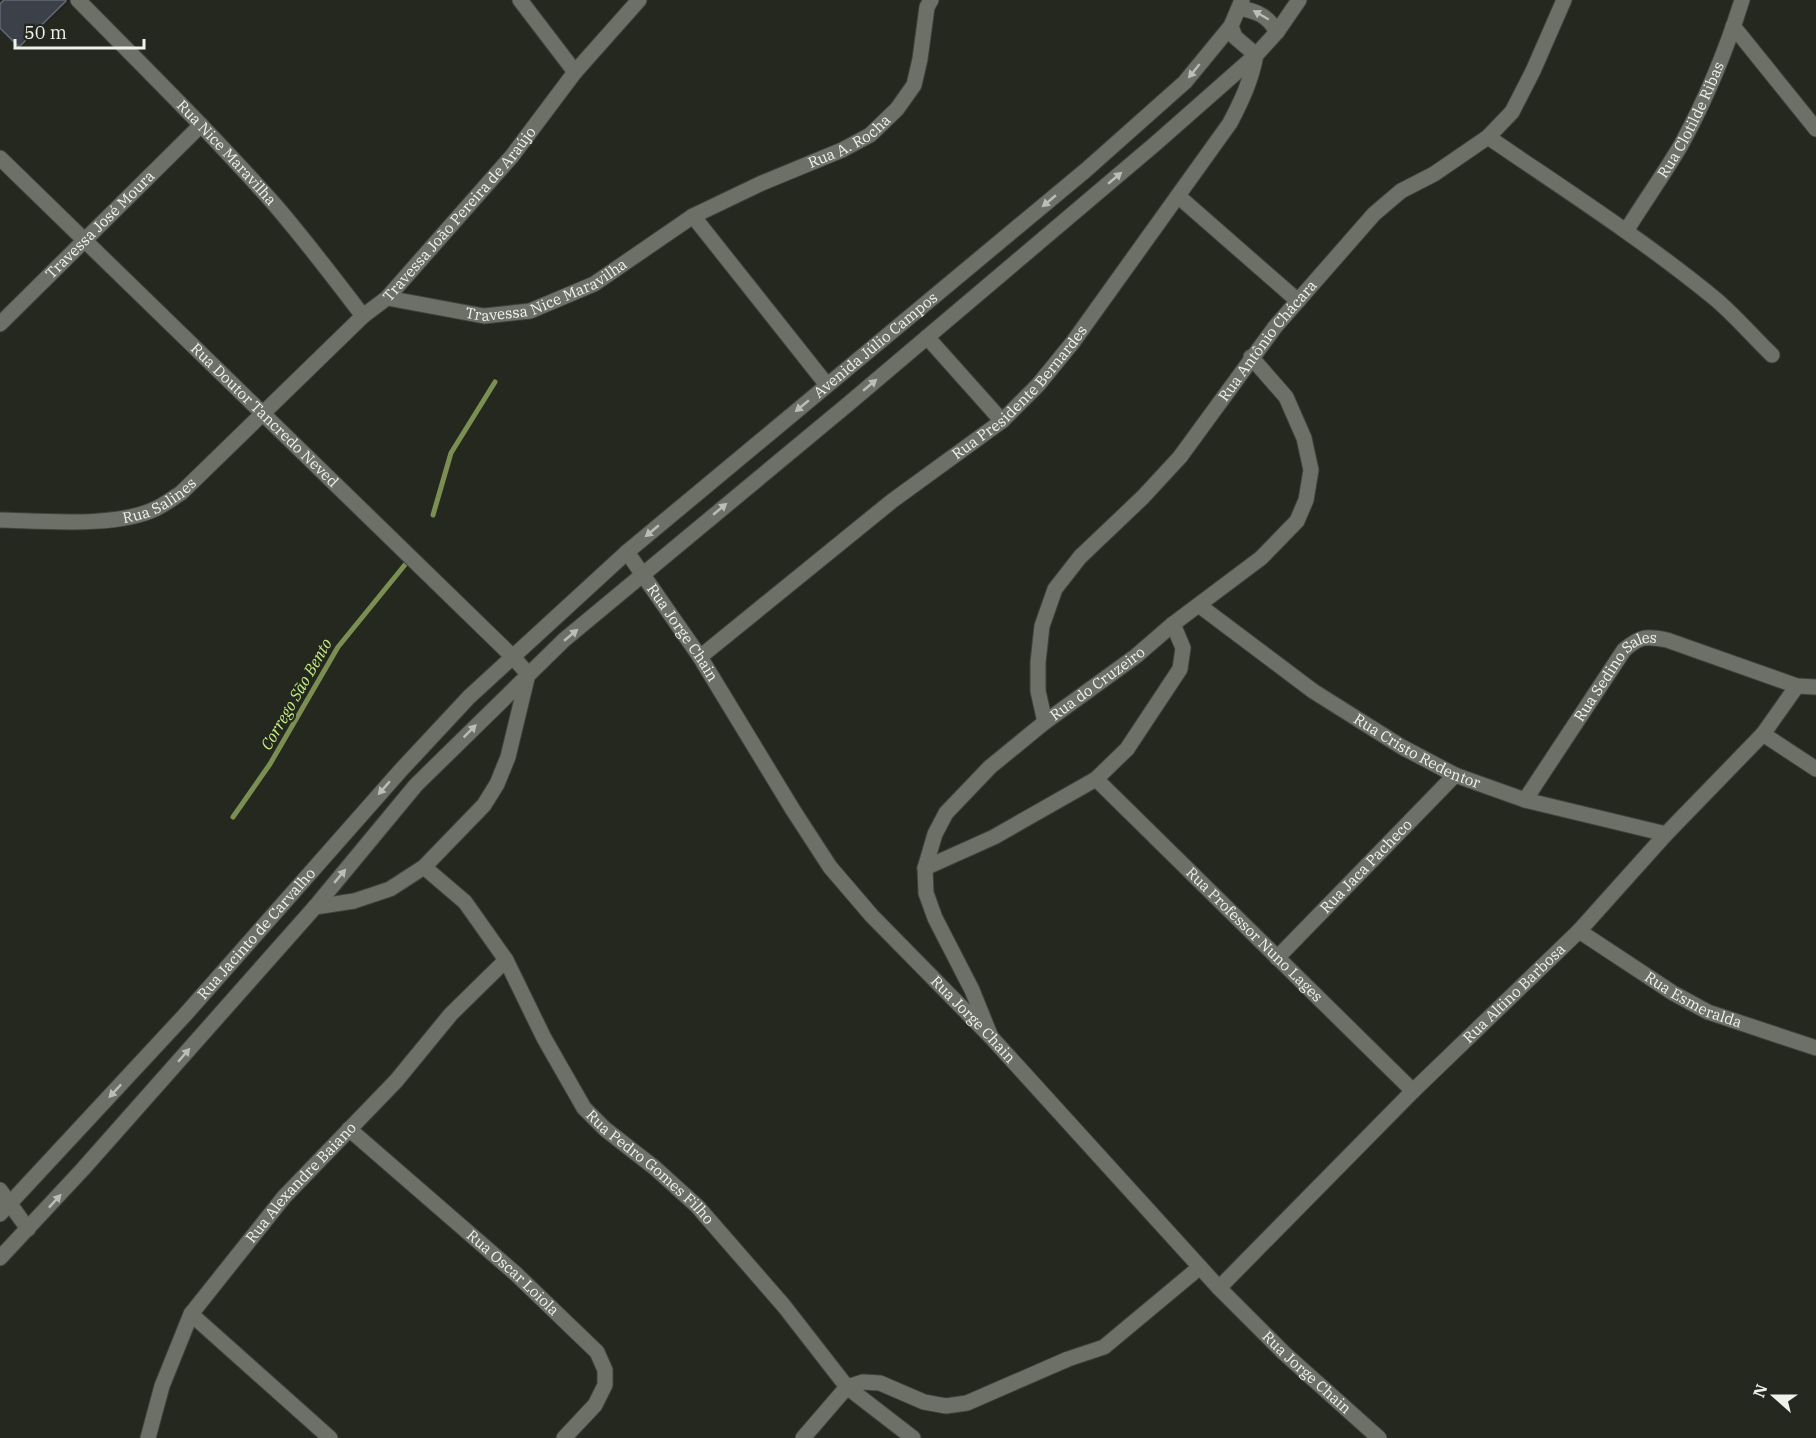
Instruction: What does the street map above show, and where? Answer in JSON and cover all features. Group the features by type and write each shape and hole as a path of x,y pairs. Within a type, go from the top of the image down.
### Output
{"street":[{"name":"Rua Nice Maravilha","path":"78,0 201,125 275,205 363,316"},
{"path":"520,0 575,72"},
{"name":"Travessa João Pereira de Araújo","path":"262,413 363,316 387,297 512,156 575,72 639,0"},
{"name":"Rua A. Rocha","path":"693,216 762,183 843,150 870,135 897,109 914,85 927,7 931,0"},
{"path":"0,1258 28,1230 204,1033 315,907 417,785 528,674 564,640 927,338 1155,144 1256,55 1277,32 1299,0"},
{"name":"Rua Antônio Chácara","path":"1045,722 1038,691 1038,662 1042,626 1055,588 1080,557 1180,457 1251,357 1374,214 1401,192 1434,174 1488,137 1512,112 1564,0"},
{"name":"Rua Clotilde Ribas","path":"1626,231 1681,145 1742,0"},
{"path":"1240,4 1262,14 1277,32"},
{"name":"Avenida Júlio Campos","path":"513,657 627,552 1086,170 1185,82 1231,26 1240,4"},
{"path":"1231,26 1235,37 1256,55"},
{"path":"1733,26 1816,129"},
{"name":"Rua Presidente Bernardes","path":"700,657 892,501 1002,421 1038,385 1073,342 1235,113 1246,94 1256,55"},
{"name":"Travessa José Moura","path":"0,324 201,125"},
{"path":"1488,137 1626,231 1715,298 1772,355"},
{"name":"Rua Doutor Tancredo Neved","path":"0,158 528,674"},
{"path":"1178,196 1298,301"},
{"path":"693,216 827,385"},
{"name":"Travessa Nice Maravilha","path":"387,297 484,316 530,311 594,284 693,216"},
{"path":"927,338 1002,421"},
{"name":"Rua do Cruzeiro","path":"991,1037 972,990 935,918 926,893 925,868 935,834 946,813 990,767 1045,722 1136,656 1173,624 1200,606 1261,558 1297,521 1306,500 1311,470 1304,438 1286,397 1251,357"},
{"name":"Rua Salines","path":"0,520 113,519 157,508 181,493 262,413"},
{"path":"672,514 690,535"},
{"name":"Rua Jorge Chain","path":"627,552 700,657 830,867 872,916 991,1037 1219,1288 1284,1353 1379,1438"},
{"name":"Rua Cristo Redentor","path":"1200,606 1313,691 1402,747 1455,775 1525,800 1666,834"},
{"path":"925,868 994,837 1096,779 1127,749 1180,669 1183,648 1173,624"},
{"name":"Rua Sedino Sales","path":"1525,800 1624,650 1635,640 1649,637 1667,640 1797,686 1816,687"},
{"name":"Rua Jacinto de Carvalho","path":"5,1210 184,1016 400,770 469,697 513,657"},
{"path":"315,907 354,901 390,889 424,867 484,805 497,784 508,757 528,674"},
{"name":"Rua Altino Barbosa","path":"1219,1288 1413,1091 1579,931 1666,834 1762,734 1797,686"},
{"path":"1762,734 1816,769"},
{"path":"400,770 417,785"},
{"name":"Rua Jaca Pacheco","path":"1277,958 1455,775"},
{"name":"Rua Professor Nuno Lages","path":"1096,779 1413,1091"},
{"name":"Rua Pedro Gomes Filho","path":"424,867 465,903 506,960 544,1038 584,1108 605,1129 655,1168 697,1206 784,1306 847,1387 913,1438"},
{"name":"Rua Esmeralda","path":"1579,931 1673,993 1708,1012 1816,1048"},
{"name":"Rua Alexandre Baiano","path":"148,1438 162,1386 191,1314 284,1197 396,1081 451,1014 506,960"},
{"path":"184,1016 204,1033"},
{"name":"Rua Oscar Loiola","path":"349,1129 516,1274 597,1352 605,1370 605,1385 595,1404 564,1438"},
{"path":"0,1190 5,1210 28,1230"},
{"path":"803,1438 847,1387 863,1382 880,1383 924,1402 946,1406 967,1403 1068,1359 1104,1347 1200,1267"},
{"path":"191,1314 330,1438"}],"building":[{"path":"4,0 66,1 19,47 0,28 0,4"}],"waterway":[{"name":"Corrego São Bento","path":"433,515 451,453 495,382"},
{"name":"Corrego São Bento","path":"233,817 270,764 338,647 408,561"}]}
